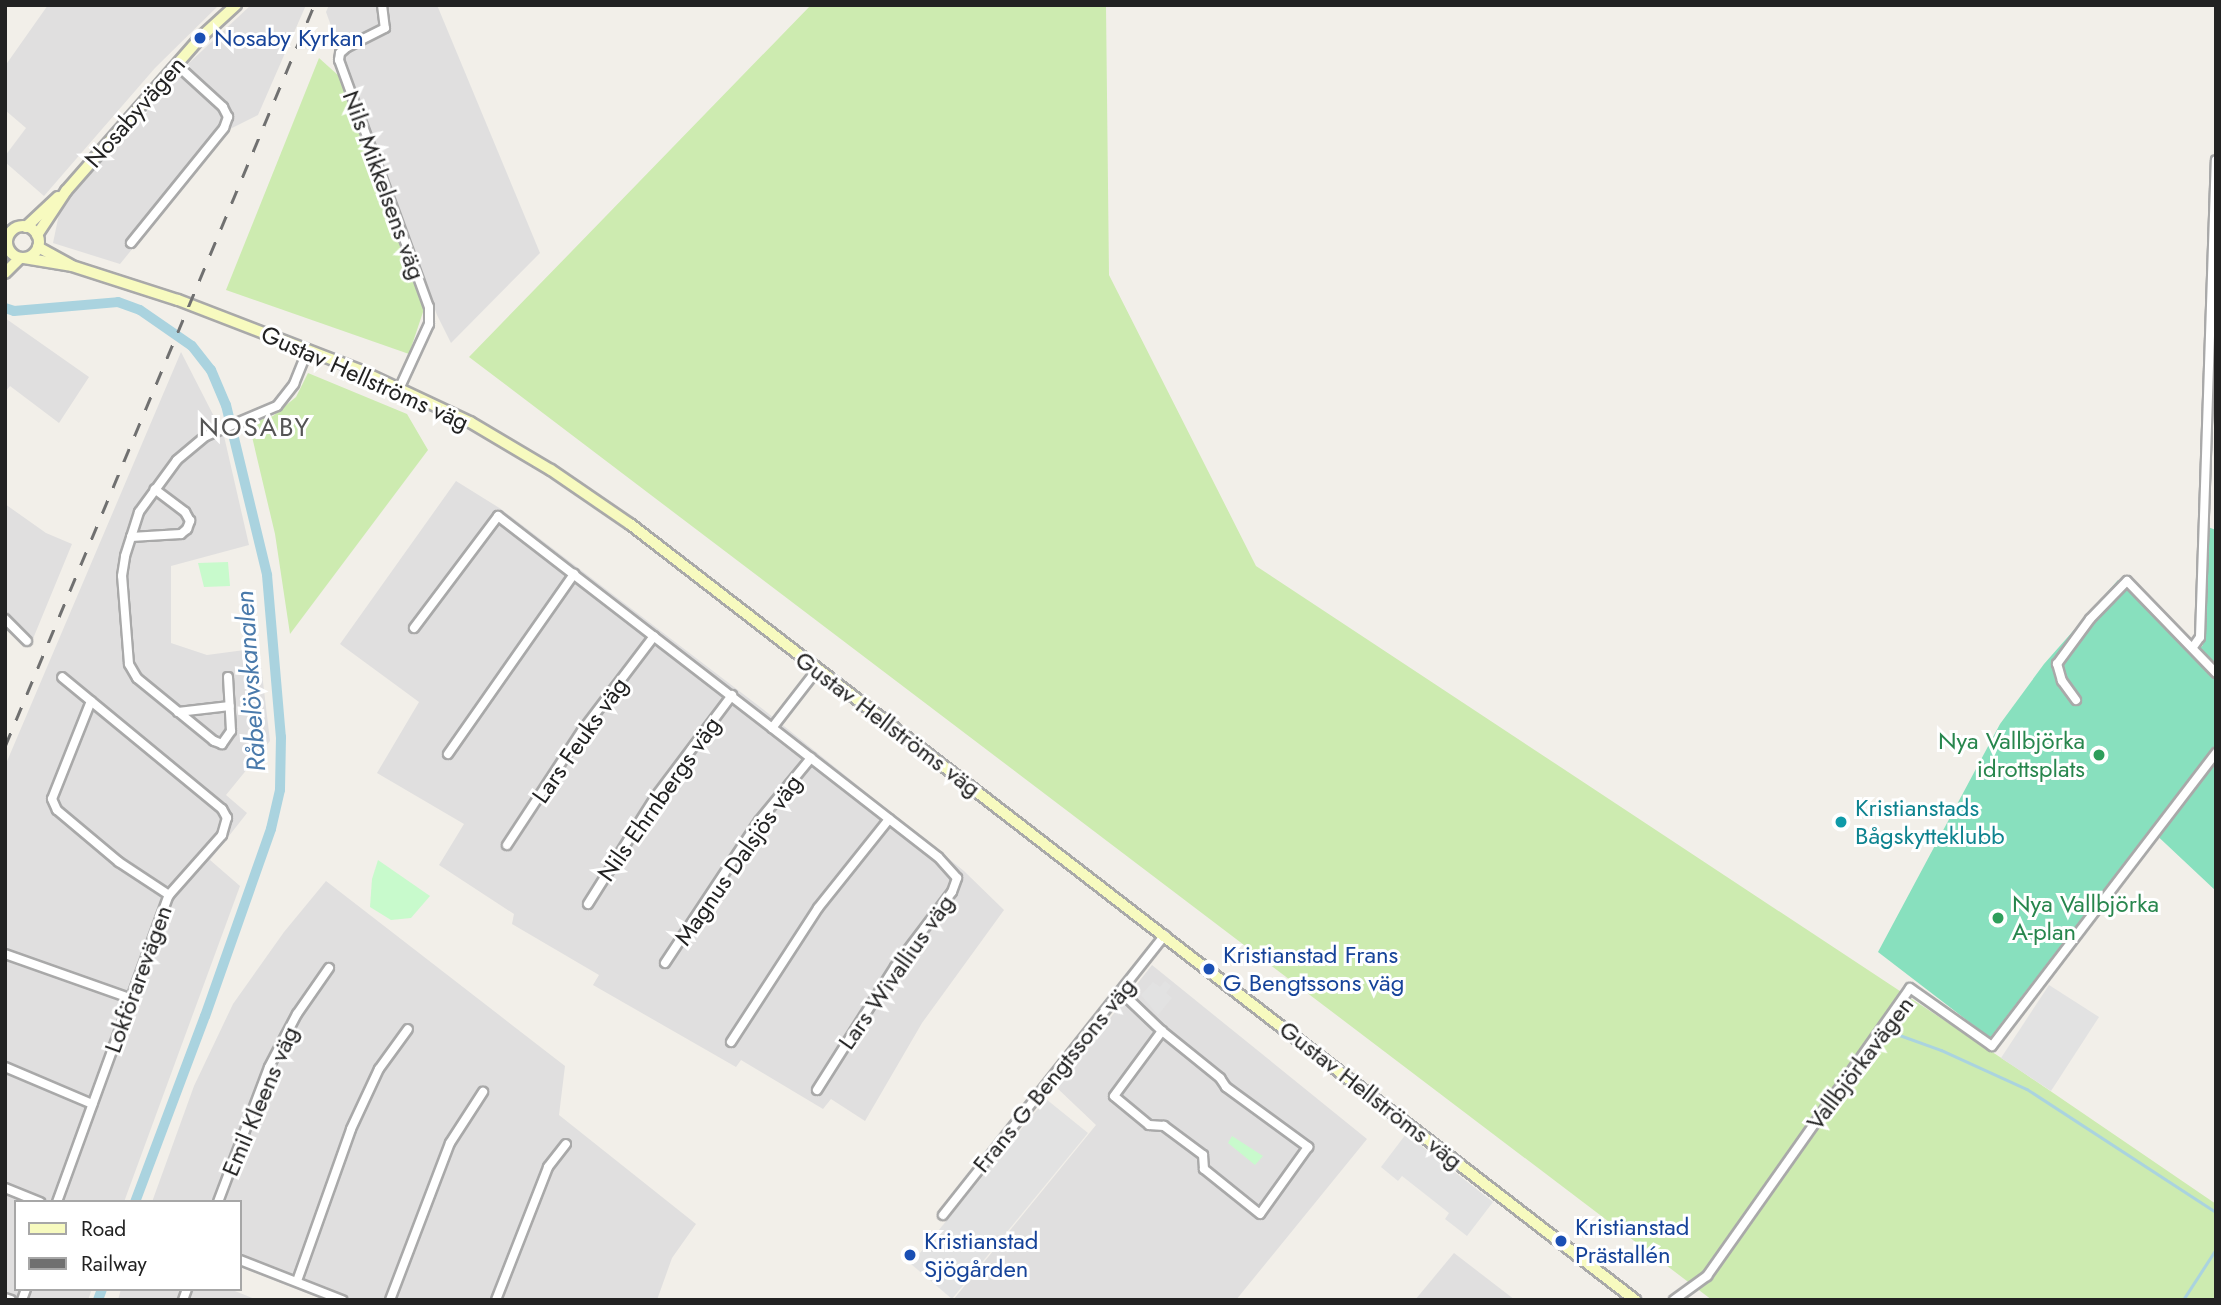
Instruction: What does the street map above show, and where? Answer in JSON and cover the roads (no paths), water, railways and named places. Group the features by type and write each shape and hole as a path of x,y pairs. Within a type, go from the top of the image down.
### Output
{"street":[{"name":"Nosabyvägen","path":"26,226 66,191 177,65 236,5"},
{"name":"Nils Mikkelsens väg","path":"382,5 385,28 347,47 340,53 339,60 429,307 429,324 400,387"},
{"path":"131,243 224,128 228,117 223,107 177,65"},
{"path":"2193,647 2200,637 2216,160"},
{"name":"Nosabyvägen","path":"38,241 66,191"},
{"path":"5,273 22,258 33,254 38,241 26,226 12,231 6,248 22,258"},
{"name":"Gustav Hellströms väg","path":"38,241 72,266"},
{"name":"Gustav Hellströms väg","path":"22,258 72,266 178,300 400,387 506,442 590,497 1165,935 1636,1300"},
{"path":"228,677 231,731 222,744 214,741 137,678 129,664 122,576 131,537 139,512 191,445 222,428 277,406 294,384 307,351"},
{"path":"131,537 181,534 187,529 190,520 185,512 155,489"},
{"name":"Lars Wivallius väg","path":"414,628 498,516 732,695 955,872 956,885 895,967 817,1090"},
{"path":"448,754 574,574"},
{"path":"2076,700 2062,681 2057,664 2090,619 2127,581 2216,673"},
{"path":"5,619 27,641"},
{"name":"Lars Feuks väg","path":"508,845 582,731 654,636"},
{"path":"772,728 817,670"},
{"name":"Lokförarevägen","path":"58,1200 169,895 222,835 227,818 222,809 62,677"},
{"name":"Nils Ehrnbergs väg","path":"587,904 654,799 732,695"},
{"path":"91,701 52,799 57,810 119,862 169,895"},
{"path":"178,712 230,706"},
{"name":"Vallbjörkavägen","path":"1674,1300 1707,1276 1910,988 1992,1046 2216,753"},
{"name":"Magnus Dalsjös väg","path":"666,963 759,821 811,758"},
{"path":"731,1042 818,908 889,819"},
{"name":"Frans G Bengtssons väg","path":"943,1216 1165,935"},
{"path":"5,954 132,999"},
{"name":"Emil Kleens väg","path":"219,1200 269,1067 297,1013 329,968"},
{"path":"1121,992 1243,1100 1258,1112 1264,1112 1308,1147 1260,1214 1204,1169 1203,1155 1164,1126 1150,1125 1114,1096 1162,1031"},
{"path":"297,1281 351,1129 379,1069 408,1029"},
{"path":"5,1068 92,1104"},
{"path":"390,1300 450,1143 483,1092"},
{"path":"496,1300 548,1167 566,1144"},
{"path":"5,1188 35,1200"},
{"path":"242,1260 342,1300"},
{"path":"5,1298 11,1300"}],"waterway":[{"name":"Råbelövskanalen","path":"5,308 14,311 118,302 140,310 192,346 211,370 226,405 267,575 281,737 280,790 271,829 136,1200"},
{"path":"1894,1033 1941,1050 2027,1089 2216,1212"},
{"path":"2183,1300 2216,1249"},
{"name":"Råbelövskanalen","path":"98,1300 101,1291"}],"railway":[{"path":"5,746 314,5"}],"place":[{"name":"Nosaby Kyrkan","path":"200,38"},
{"name":"Nya Vallbjörka idrottsplats","path":"2099,755"},
{"name":"Kristianstads Bågskytteklubb","path":"1841,822"},
{"name":"Nya Vallbjörka A-plan","path":"1998,918"},
{"name":"Kristianstad Frans G Bengtssons väg","path":"1209,969"},
{"name":"Kristianstad Prästallén","path":"1561,1241"},
{"name":"Kristianstad Sjögården","path":"910,1255"}],"district":[{"name":"NOSABY","path":"255,428"}]}
